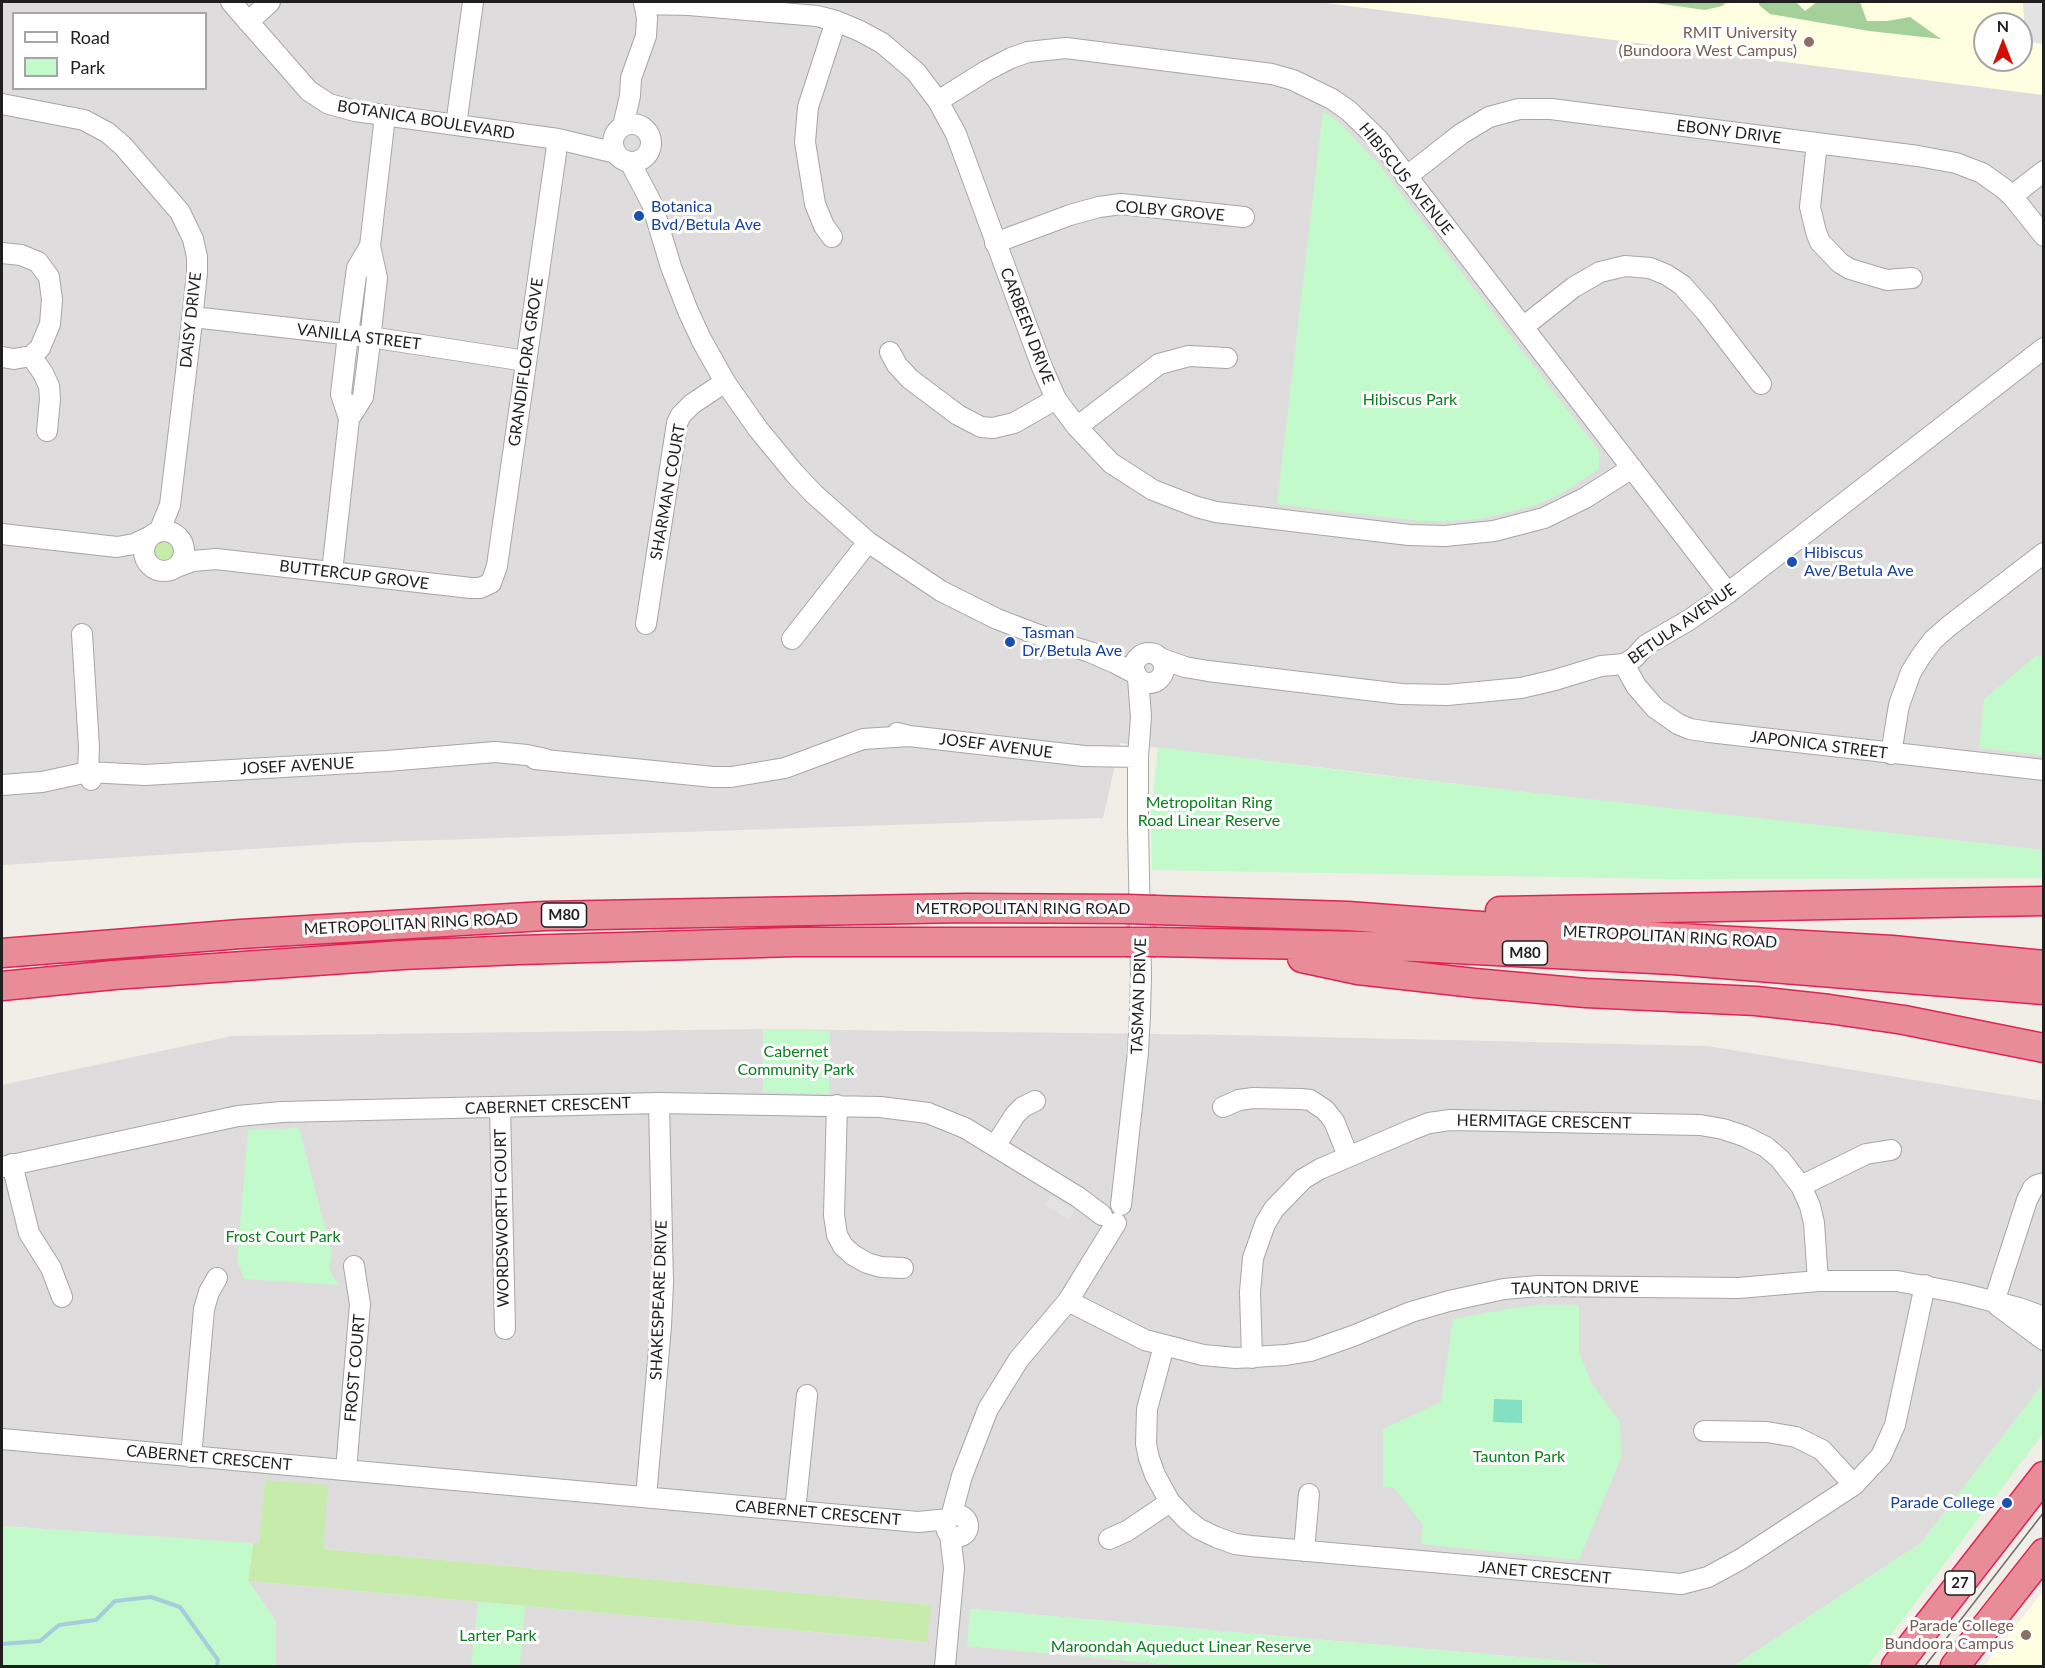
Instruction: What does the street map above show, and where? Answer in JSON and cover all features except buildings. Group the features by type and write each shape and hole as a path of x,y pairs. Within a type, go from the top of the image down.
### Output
{"highway":[{"path":"1348,916 1580,908 2043,901"},
{"name":"METROPOLITAN RING ROAD","path":"2,953 241,934 545,915 966,908 1127,909 1348,916 1892,950 2043,965"},
{"name":"METROPOLITAN RING ROAD","path":"2,986 125,974 507,950 795,942 1156,942 1416,947 1673,960 2043,990"},
{"path":"1233,944 1358,970 1474,983 1586,993 1756,1001 1829,1008 1904,1020 2043,1048"},
{"name":"27","path":"1896,1666 2043,1476"},
{"path":"1955,1666 2043,1553"}],"street":[{"name":"BOTANICA BOULEVARD","path":"231,2 298,80 318,99 340,108 558,139 625,141"},
{"path":"248,22 270,2"},
{"path":"456,125 473,2"},
{"path":"644,3 647,18 646,36 631,78 625,141 641,160 649,152"},
{"name":"CARBEEN DRIVE","path":"644,3 800,14 836,21 882,43 901,57 916,72 938,101 956,134 995,243 1056,399 1077,427 1111,463 1154,490 1197,507 1283,520 1445,537 1494,531 1544,518 1585,498 1632,468"},
{"path":"832,237 815,204 805,142 808,107 836,21"},
{"name":"HIBISCUS AVENUE","path":"938,101 1011,58 1028,52 1045,50 1088,50 1244,70 1293,80 1332,99 1349,111 1379,140 1728,593"},
{"name":"DAISY DRIVE","path":"2,104 84,120 108,133 123,146 170,200 187,224 193,238 197,257 193,317 166,536"},
{"name":"EBONY DRIVE","path":"1406,177 1476,124 1497,114 1519,109 1551,109 1918,156 1956,163 1982,173 2012,196 2043,236"},
{"path":"332,572 350,419 363,397 377,278 370,246 385,116"},
{"name":"BETULA AVENUE","path":"652,204 650,137 625,141 652,204 671,267 688,311 725,382 758,429 795,474 835,514 868,542 921,579 966,604 1027,632 1090,652 1147,678 1208,671"},
{"name":"GRANDIFLORA GROVE","path":"491,583 497,566 558,139"},
{"path":"1817,143 1810,207 1820,242 1850,269 1887,280 1912,278"},
{"path":"2012,196 2043,171"},
{"name":"COLBY GROVE","path":"995,243 1070,215 1120,204 1244,217"},
{"path":"350,419 342,394 348,335 357,268 370,246"},
{"path":"2,253 30,258 44,269 49,277 52,300 50,324 40,348 31,356 2,357"},
{"path":"1523,327 1574,287 1600,272 1625,266 1650,268 1668,275 1687,290 1761,384"},
{"name":"VANILLA STREET","path":"193,317 370,337 526,361"},
{"name":"BETULA AVENUE","path":"1090,652 1120,657 1151,656 1185,667 1208,671 1401,694 1447,695 1521,688 1601,666 1624,664 1634,658 1646,645 1689,620 1728,593 2043,348"},
{"path":"890,352 897,365 910,379 958,415 981,427 993,428 1014,423 1056,399"},
{"path":"31,356 49,386 47,431"},
{"path":"1077,427 1159,364 1189,356 1227,358"},
{"name":"SHARMAN COURT","path":"646,624 677,423 681,415 692,404 725,382"},
{"path":"2,534 117,547 166,536 184,546 184,557 177,567 165,572 152,568 135,555 117,547"},
{"path":"148,563 144,550 166,536"},
{"name":"BUTTERCUP GROVE","path":"166,536 216,559"},
{"path":"792,639 868,542"},
{"path":"1891,754 1899,705 1911,672 1933,640 2043,553"},
{"name":"BUTTERCUP GROVE","path":"177,567 193,561 216,559 471,588 480,588 491,583"},
{"path":"82,634 91,775"},
{"path":"1147,678 1164,670 1151,656"},
{"name":"TASMAN DRIVE","path":"945,1666 954,1568 954,1526 963,1498 968,1462 988,1409 1002,1385 1019,1359 1068,1301 1084,1278 1099,1248 1125,1166 1140,1014 1138,762 1141,717 1147,678 1136,661 1151,656"},
{"name":"JAPONICA STREET","path":"1624,664 1636,686 1655,708 1678,724 1690,729 2043,770"},
{"name":"JOSEF AVENUE","path":"2,785 42,782 74,783 91,775 118,781 145,776 448,756 546,759 731,777 785,768 863,739 909,736 1084,756 1117,765 1138,762"},
{"path":"1222,1107 1239,1100 1253,1098 1310,1100 1325,1110 1334,1121 1348,1156"},
{"path":"995,1146 1015,1115 1023,1107 1035,1101"},
{"name":"CABERNET CRESCENT","path":"7,1166 238,1116 282,1112 659,1103 837,1105 906,1108 928,1113 965,1128 1078,1197 1110,1211"},
{"name":"SHAKESPEARE DRIVE","path":"646,1497 663,1283 659,1103"},
{"path":"837,1105 834,1215 837,1235 843,1246 867,1263 881,1267 903,1268"},
{"name":"WORDSWORTH COURT","path":"500,1107 505,1329"},
{"name":"HERMITAGE CRESCENT","path":"1252,1358 1251,1271 1258,1241 1265,1224 1288,1193 1303,1179 1348,1156 1411,1130 1450,1120 1700,1125 1734,1132 1766,1147 1780,1159 1801,1186 1810,1206 1814,1223 1818,1281"},
{"path":"1801,1186 1866,1154 1891,1150"},
{"path":"7,1166 29,1233 51,1268 62,1297"},
{"path":"1994,1302 2027,1200 2033,1188 2043,1184"},
{"name":"FROST COURT","path":"346,1470 360,1304 354,1266"},
{"path":"192,1457 204,1309 216,1278"},
{"name":"TAUNTON DRIVE","path":"1068,1301 1129,1333 1164,1347 1220,1357 1252,1358 1310,1351 1411,1312 1449,1300 1504,1289 1538,1286 1739,1288 1818,1281 1871,1280 1925,1285 2019,1308 2043,1317"},
{"name":"JANET CRESCENT","path":"1164,1347 1147,1409 1146,1444 1155,1475 1170,1502 1193,1524 1216,1537 1235,1544 1304,1551 1681,1584 1721,1571 1854,1485 1881,1456 1896,1425 1925,1285"},
{"name":"TAUNTON DRIVE","path":"1994,1302 2043,1340"},
{"path":"795,1511 807,1395"},
{"path":"1704,1431 1767,1432 1796,1437 1822,1450 1854,1485"},
{"name":"CABERNET CRESCENT","path":"2,1439 954,1526"},
{"path":"1304,1551 1309,1494"},
{"path":"1109,1539 1127,1532 1170,1502"}],"shaded area":[{"path":"2,2 1319,2 2043,95 2043,850 1581,799 1120,743 1103,818 347,843 2,865"},
{"name":"RMIT University (Bundoora West Campus)","path":"1319,2 2043,2 2043,95"},
{"path":"2023,2 2043,2 2043,44 2033,42 2033,12 2024,12"},
{"path":"763,1029 1228,1035 1707,1046 2043,1101 2043,1384 1921,1543 1734,1666 1622,1666 971,1609 968,1646 1187,1666 276,1666 276,1621 248,1581 926,1642 931,1605 323,1549 265,1480 259,1544 2,1526 2,1085 232,1036"},
{"path":"1051,1196 1075,1210 1069,1220 1045,1205"},
{"name":"Parade College Bundoora Campus","path":"2043,1591 2043,1666 1984,1666 2034,1603"}],"green space":[{"path":"1648,2 1727,2 1722,6 1705,10"},
{"path":"1758,2 1796,2 1805,11 1817,2 1860,2 1867,21 1887,21 1910,17 1941,39 1869,31 1770,14"},
{"name":"Hibiscus Park","path":"1323,111 1341,124 1380,166 1599,451 1599,469 1559,495 1534,506 1480,519 1418,521 1277,504"},
{"path":"164,539 173,542 176,551 173,560 164,563 155,560 152,551 155,542"},
{"path":"2037,655 2043,658 2043,755 1979,748 1984,699"},
{"name":"Metropolitan Ring Road Linear Reserve","path":"1158,747 1377,775 2043,850 2043,878 1672,879 1152,870 1151,815"},
{"name":"Cabernet Community Park","path":"763,1029 830,1031 829,1094 763,1092"},
{"name":"Frost Court Park","path":"299,1128 332,1253 329,1267 340,1285 244,1279 237,1261 248,1130"},
{"name":"Taunton Park","path":"1541,1305 1579,1305 1579,1352 1592,1384 1620,1422 1621,1458 1579,1560 1421,1544 1423,1525 1394,1488 1383,1487 1383,1429 1441,1402 1453,1319"},
{"path":"2043,1384 2043,1434 1868,1666 1734,1666 1921,1543"},
{"path":"1494,1399 1522,1400 1522,1423 1493,1422"},
{"path":"265,1480 328,1485 323,1549 931,1605 927,1642 248,1581 253,1543 259,1543"},
{"path":"2,1526 253,1543 248,1581 276,1621 276,1666 2,1666"},
{"name":"Larter Park","path":"478,1602 525,1606 520,1666 471,1666"},
{"name":"Maroondah Aqueduct Linear Reserve","path":"970,1609 1622,1666 1187,1666 967,1646"}],"waterway":[{"path":"2,1644 40,1641 59,1625 96,1620 115,1601 151,1597 180,1607 218,1660 217,1666"}],"tram line":[{"path":"1925,1666 2044,1512"}],"place":[{"name":"RMIT University (Bundoora West Campus)","path":"1809,42"},
{"name":"Botanica Bvd/Betula Ave","path":"639,216"},
{"name":"Hibiscus Ave/Betula Ave","path":"1792,562"},
{"name":"Tasman Dr/Betula Ave","path":"1010,642"},
{"name":"Parade College","path":"2007,1503"},
{"name":"Parade College Bundoora Campus","path":"2026,1635"}]}
